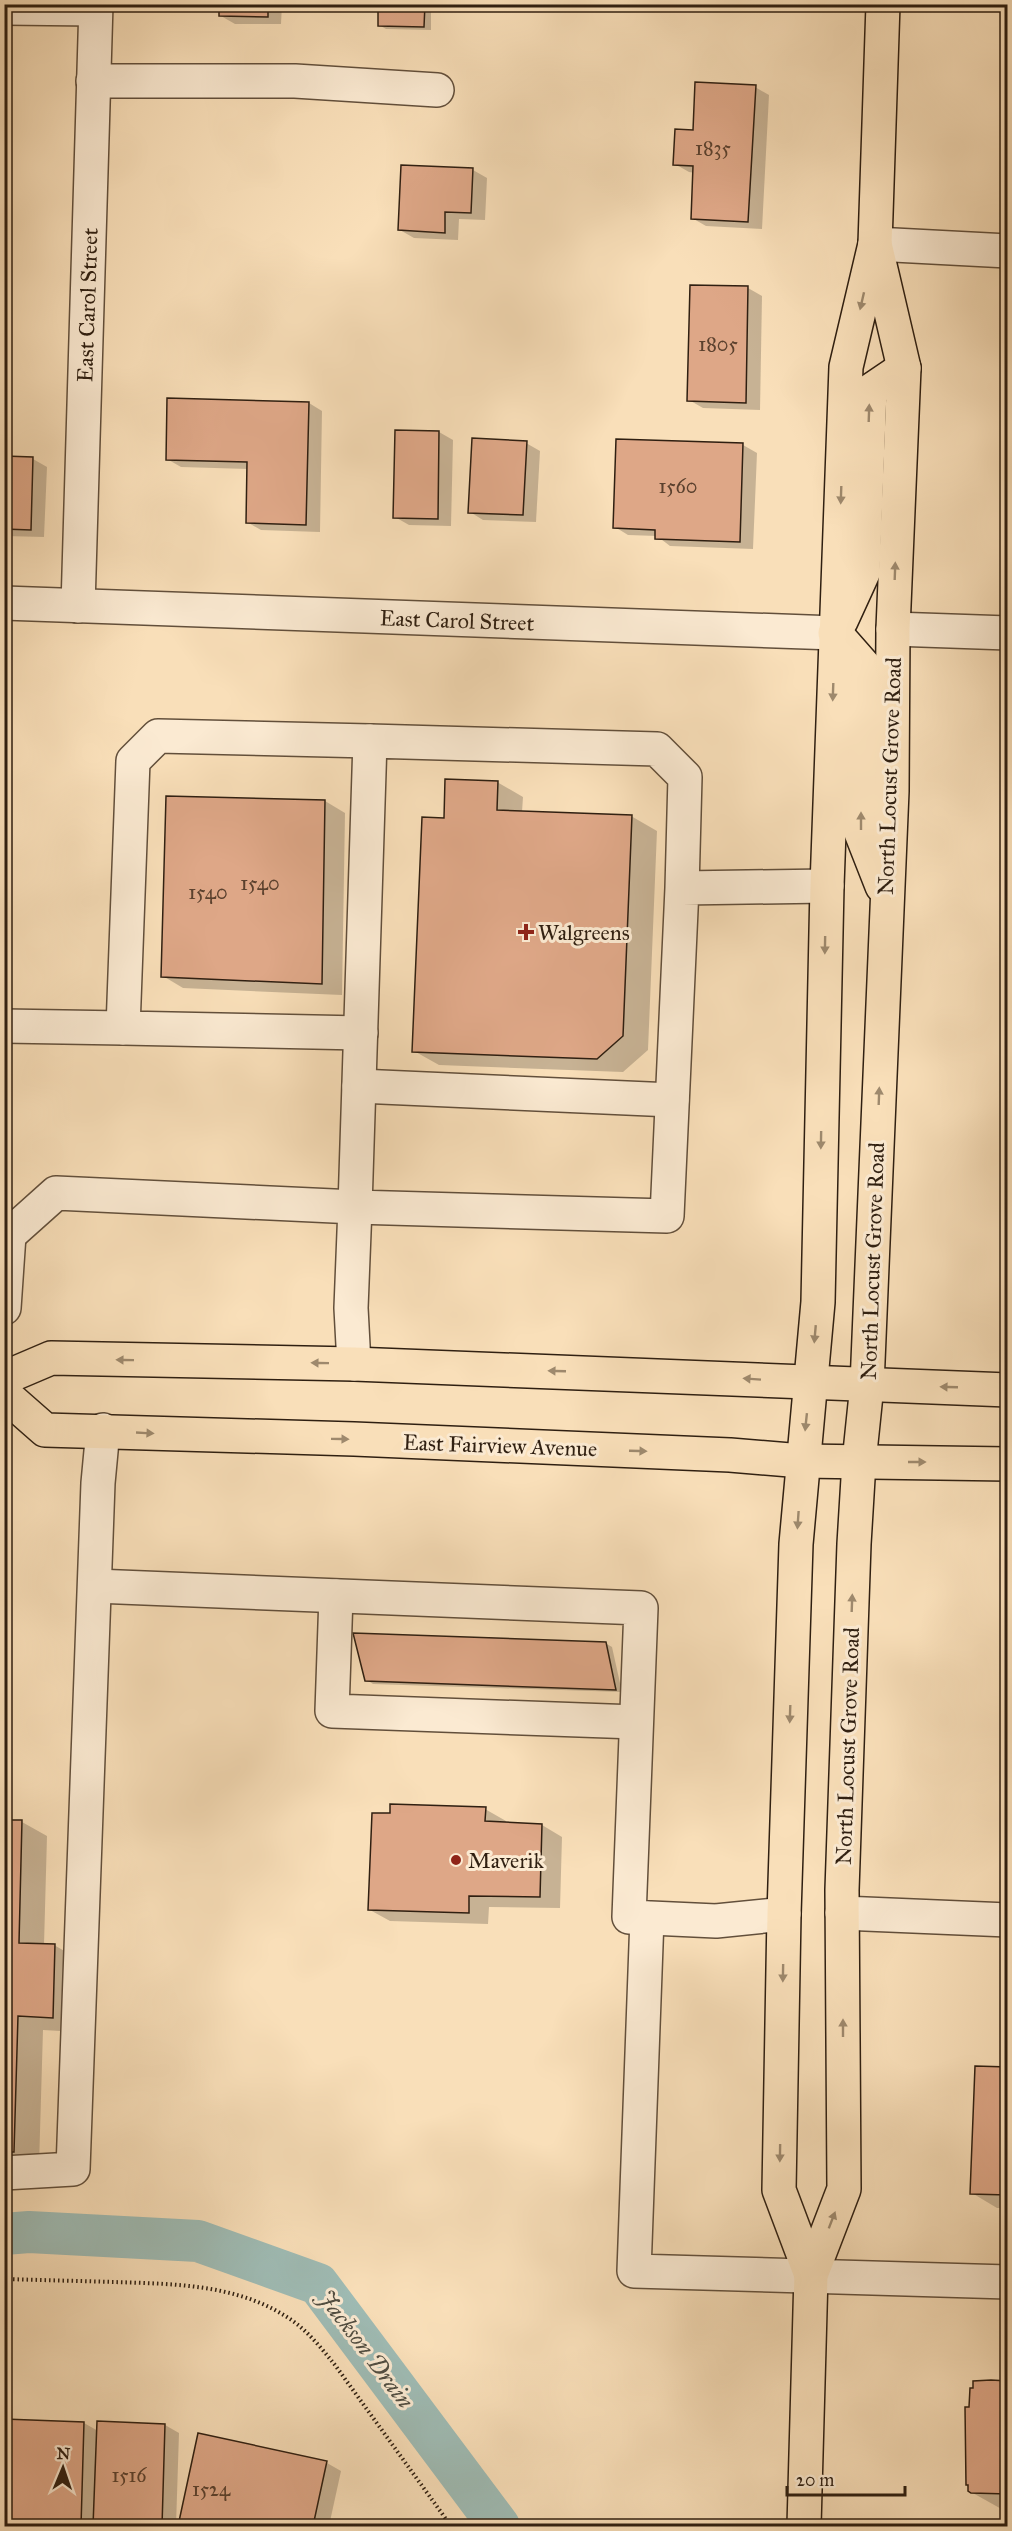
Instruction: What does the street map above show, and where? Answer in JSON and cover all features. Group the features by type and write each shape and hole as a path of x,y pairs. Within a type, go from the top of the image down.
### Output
{"main road":[{"name":"North Locust Grove Road","path":"811,2275 779,2190 784,1914 796,1544 818,1302 827,886 846,367 875,244 883,4"},
{"name":"North Locust Grove Road","path":"804,2526 811,2275 844,2189 842,1913 859,1462 867,1386 892,791 893,629 904,368 875,244"},
{"path":"886,896 860,830 864,666 835,633 863,573 870,391 904,368"},
{"path":"4,1378 51,1358 354,1364 730,1377 867,1386 1008,1390"},
{"name":"East Fairview Avenue","path":"4,1394 45,1430 104,1430 730,1455 802,1461 1008,1464"}],"street":[{"path":"4,8 95,7"},
{"name":"East Carol Street","path":"78,606 95,7"},
{"path":"93,81 295,81 437,90"},
{"path":"875,244 1008,251"},
{"name":"East Carol Street","path":"4,603 835,633"},
{"path":"893,629 1008,633"},
{"path":"4,1308 7,1235 56,1193 355,1207 667,1216 685,777 657,749 158,736 133,761 123,1028"},
{"path":"354,1364 351,1308 370,741"},
{"path":"682,888 827,886"},
{"path":"4,1026 361,1033"},
{"path":"359,1086 672,1100"},
{"path":"4,2173 73,2169 98,1483 104,1430"},
{"path":"95,1586 641,1608 629,1917 716,1920 784,1914"},
{"path":"336,1596 332,1711 636,1722"},
{"path":"842,1913 1008,1920"},
{"path":"647,1918 634,2271 1008,2282"}],"path":[{"path":"4,2279 186,2284 226,2292 262,2304 291,2320 315,2341 335,2365 451,2526"}],"building":[{"path":"219,4 268,4 268,17 219,16"},
{"path":"378,4 425,4 424,27 378,26"},
{"path":"695,82 756,85 748,222 691,219 693,166 673,165 675,129 693,130"},
{"path":"401,165 473,168 471,213 445,212 445,233 398,230"},
{"path":"690,285 748,286 746,403 687,401"},
{"path":"167,398 309,402 306,525 246,523 247,462 166,460"},
{"path":"395,430 439,431 438,519 393,518"},
{"path":"472,438 527,441 523,515 468,513"},
{"path":"616,439 743,443 740,542 655,539 655,530 613,528"},
{"path":"4,456 33,457 31,530 4,529"},
{"name":"Walgreens","path":"445,779 498,781 497,810 632,815 623,1036 597,1059 412,1052 422,817 444,818"},
{"path":"166,796 325,800 322,984 161,977"},
{"path":"353,1633 606,1642 616,1690 365,1681"},
{"name":"Maverik","path":"390,1804 486,1807 485,1821 542,1824 540,1897 469,1896 469,1913 368,1910 372,1813 390,1813"},
{"path":"4,1820 22,1820 19,1943 55,1944 53,2018 18,2016 14,2152 4,2152"},
{"path":"975,2066 1008,2067 1008,2195 970,2194"},
{"path":"973,2381 1008,2381 1008,2494 971,2493 966,2485 965,2407 969,2407 970,2388 973,2388"},
{"path":"4,2419 84,2422 81,2526 4,2526"},
{"path":"97,2421 165,2424 162,2526 93,2526"},
{"path":"198,2433 327,2461 313,2526 178,2526"}],"waterway":[{"name":"Jackson Drain","path":"4,2234 29,2232 198,2241 318,2284 499,2526"}],"place":[{"name":"Walgreens","path":"526,932"},
{"name":"Maverik","path":"456,1860"}]}
